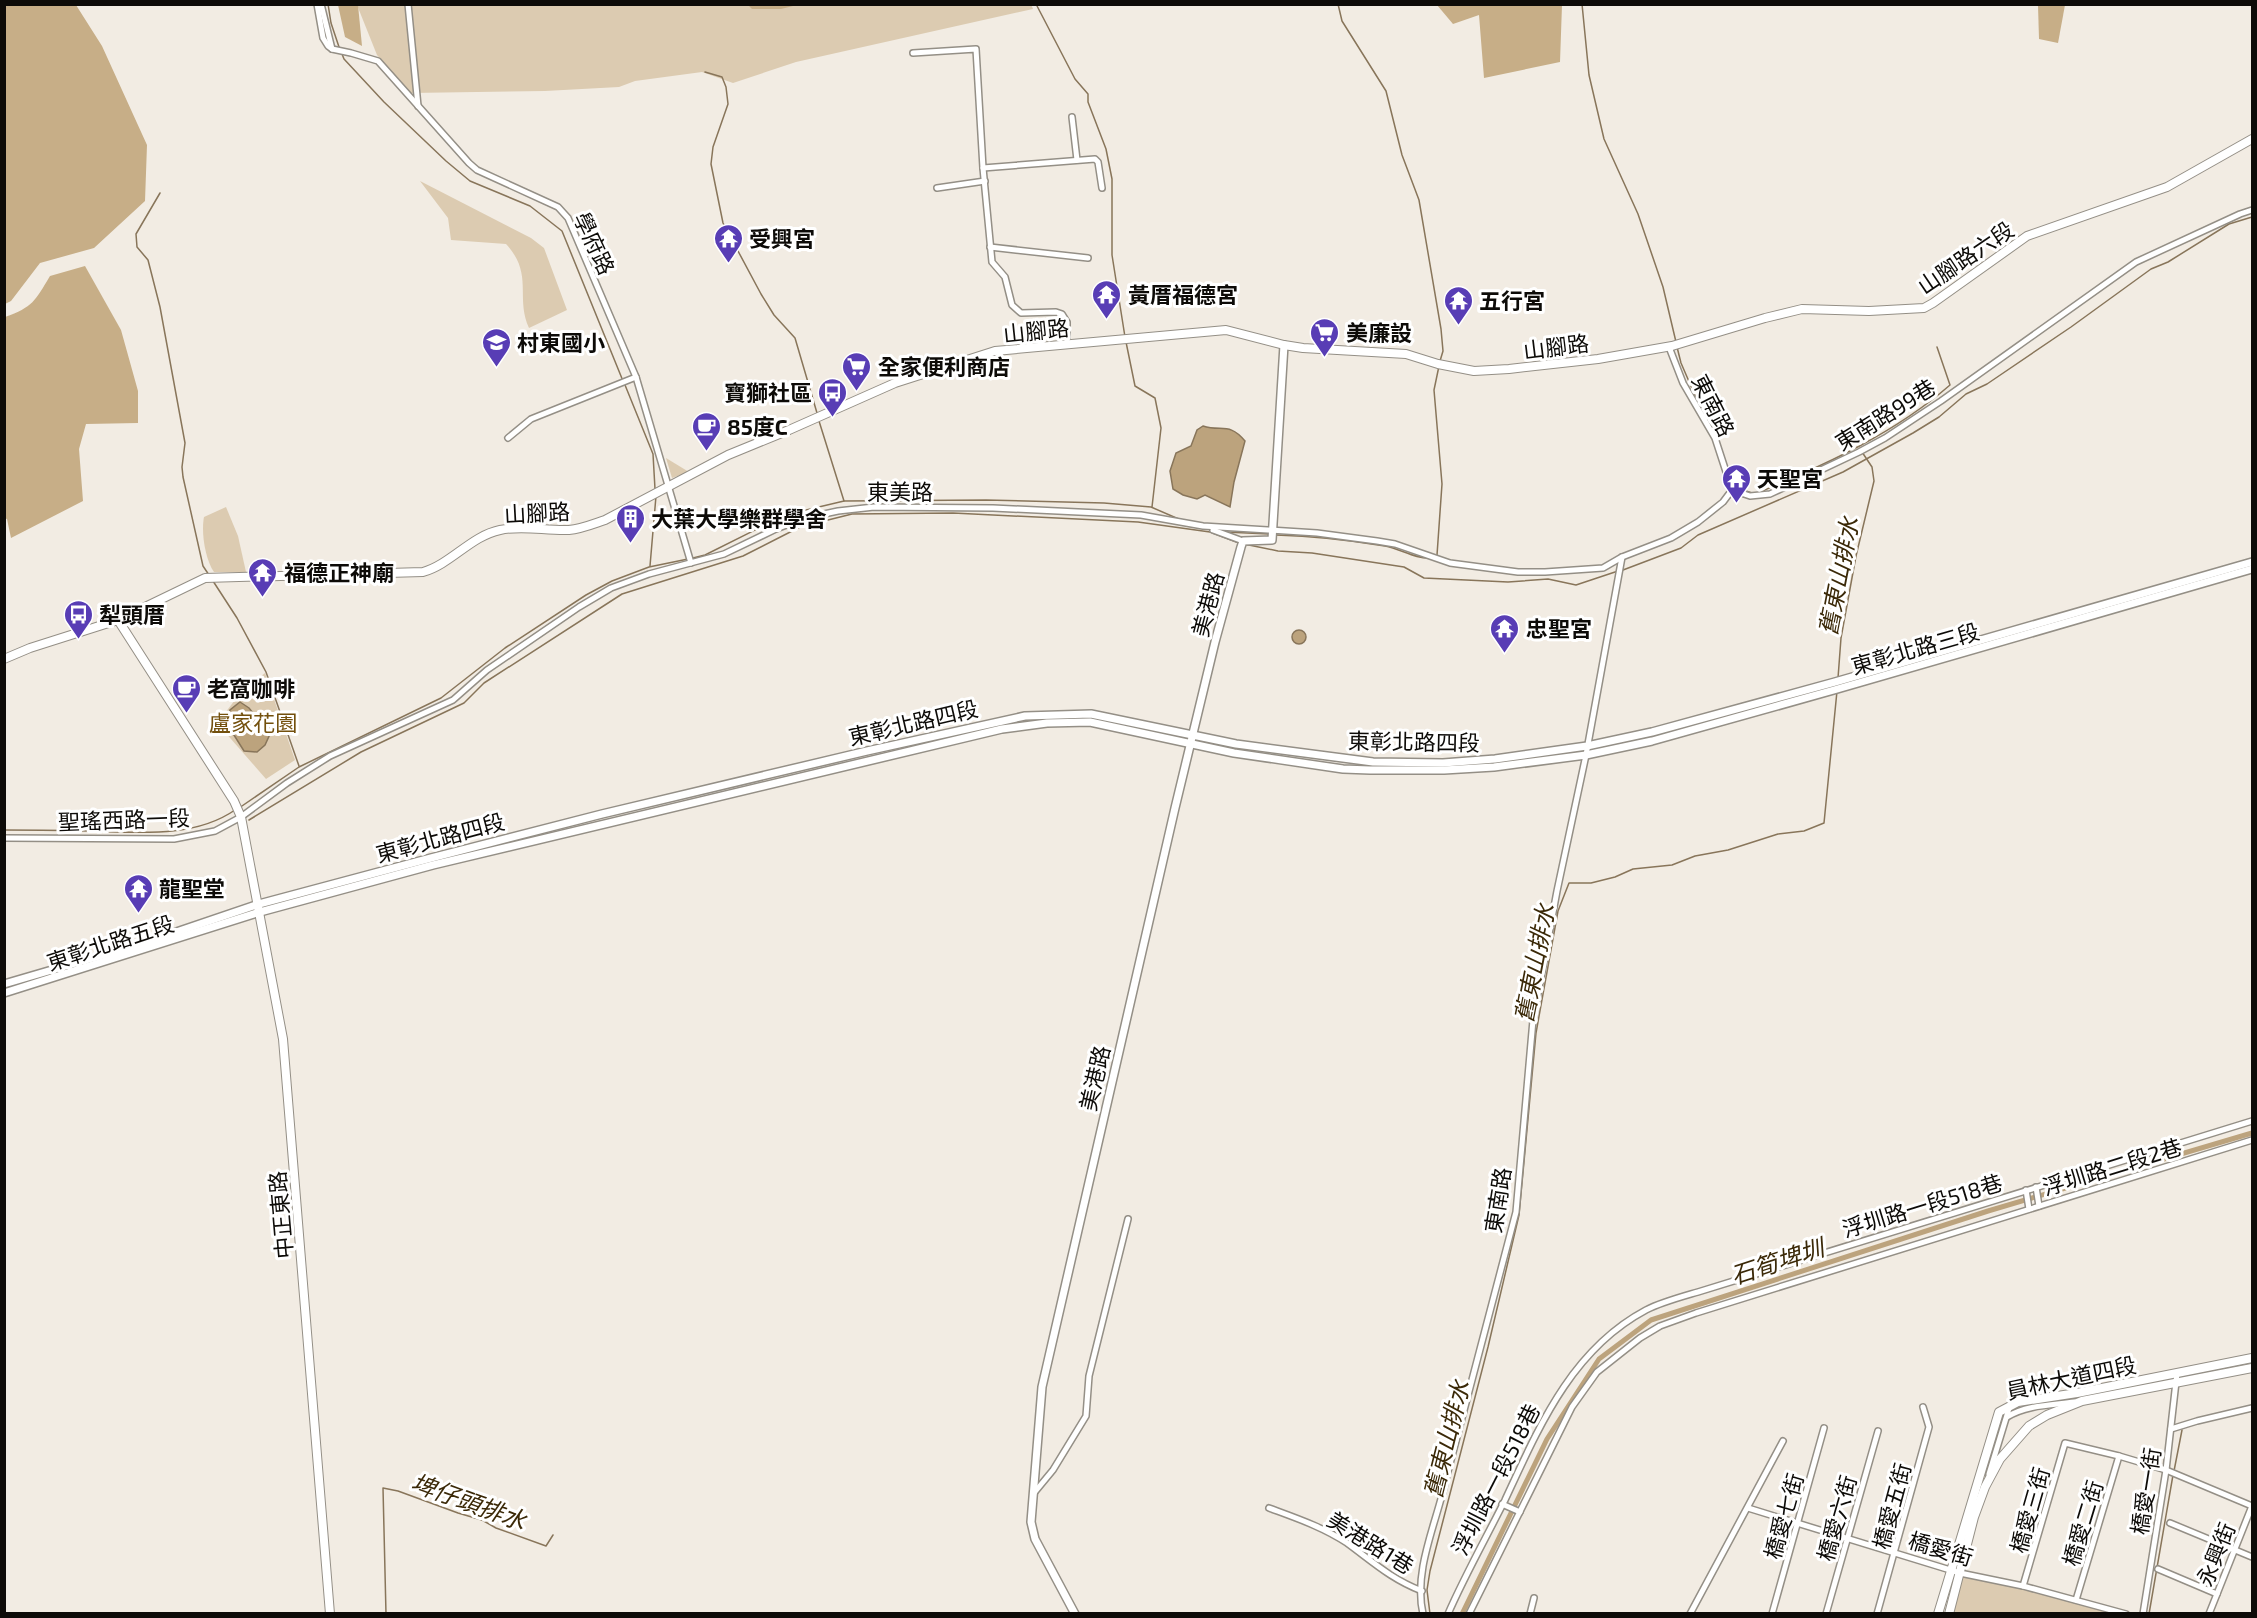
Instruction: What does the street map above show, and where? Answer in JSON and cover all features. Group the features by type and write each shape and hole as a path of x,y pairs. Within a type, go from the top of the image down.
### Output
{"main road":[{"name":"山腳路六段","path":"1671,346 1802,309 1869,312 1924,308 2027,236 2167,187 2253,139"},
{"name":"山腳路","path":"4,659 30,648 118,620 209,578 423,572 437,568 498,530 579,528 605,520 728,455 895,383 995,351 1226,330 1284,345 1406,354 1441,365 1474,370 1509,369 1598,359 1671,346"},
{"name":"中正東路","path":"118,620 234,801 241,817 283,1039 330,1614"},
{"name":"員林大道四段","path":"1949,1614 1974,1517 1985,1487 2000,1459 2030,1426 2047,1415 2082,1401 2253,1359"},
{"name":"員林大道四段","path":"1938,1614 1999,1412 2010,1405 2176,1377 2253,1368"}],"street":[{"path":"317,4 323,38 332,49"},
{"path":"321,4 332,49"},
{"path":"408,4 418,108"},
{"name":"學府路","path":"332,49 351,52 378,61 418,108 477,170 558,207 568,218 636,377 666,488 691,563"},
{"path":"913,53 976,49 983,168 992,262 1005,277 1012,305 1025,314 1056,312 1062,314 1068,322 1068,344"},
{"path":"1072,117 1077,160"},
{"path":"983,168 1095,159 1098,162 1102,188"},
{"path":"937,188 985,181"},
{"name":"東南路99巷","path":"1732,490 1750,496 1770,494 1885,438 2029,340 2136,262 2253,210"},
{"path":"990,247 1088,258"},
{"path":"1203,526 1242,544 1272,540 1284,345"},
{"name":"東南路","path":"1671,346 1683,383 1715,438 1732,490"},
{"path":"508,438 531,419 636,377"},
{"path":"1203,526 1317,533 1377,541 1395,544 1450,563 1518,572 1545,572 1603,568 1622,557 1680,533 1723,502 1732,490"},
{"name":"東美路","path":"611,588 649,574 724,554 805,518 856,508 993,508 1141,515 1203,526"},
{"name":"美港路","path":"1075,1614 1035,1539 1031,1522 1042,1387 1123,1029 1215,642 1242,544"},
{"name":"東南路","path":"1440,1508 1516,1212 1533,1020 1586,755 1622,557"},
{"name":"東彰北路三段","path":"1587,746 1652,732 1835,682 2253,562"},
{"name":"東彰北路三段","path":"1586,755 1652,741 2253,569"},
{"name":"聖瑤西路一段","path":"4,838 174,838 215,831 241,817 287,783 330,756 453,700 487,670 579,607 611,588"},
{"name":"東彰北路四段","path":"259,908 591,817 1025,716 1091,714 1236,744 1373,762 1443,763 1495,759 1587,746"},
{"name":"東彰北路四段","path":"259,908 1002,729 1047,723 1090,722 1191,745 1343,769 1393,771 1494,767 1586,755"},
{"path":"822,762 825,771"},
{"name":"東彰北路五段","path":"4,984 259,908"},
{"name":"東彰北路五段","path":"4,993 132,954 259,908"},
{"name":"浮圳路一段518巷","path":"1448,1614 1552,1404 1563,1387 1598,1346 1636,1317 1648,1310 1698,1292 2253,1121"},
{"name":"浮圳路二段2巷","path":"1469,1614 1572,1407 1597,1372 1640,1338 1660,1326 1696,1313 2253,1140"},
{"path":"2036,1186 2039,1206"},
{"path":"2026,1190 2029,1209"},
{"path":"1032,1495 1053,1470 1086,1416 1089,1376 1128,1219"},
{"name":"橋愛一街","path":"2143,1614 2168,1471 2176,1377"},
{"path":"2007,1417 2028,1408 2082,1401"},
{"path":"1985,1487 2010,1405"},
{"name":"橋愛五街","path":"1877,1614 1929,1427 1923,1407"},
{"path":"2171,1430 2197,1421 2253,1408"},
{"name":"橋愛七街","path":"1772,1614 1824,1428"},
{"name":"橋愛六街","path":"1826,1614 1878,1431"},
{"path":"1690,1614 1783,1441"},
{"name":"橋愛三街","path":"2024,1586 2065,1443 2119,1456"},
{"path":"2119,1456 2168,1471 2253,1506"},
{"name":"橋愛二街","path":"2076,1600 2119,1456"},
{"path":"1502,1504 1520,1512"},
{"name":"永興街","path":"2209,1614 2253,1506"},
{"name":"美港路1巷","path":"1269,1508 1326,1531 1403,1584 1422,1591"},
{"name":"美港路1巷","path":"1423,1614 1422,1566 1440,1508"},
{"name":"橋愛街","path":"1748,1508 1960,1573 2024,1586 2126,1614"},
{"path":"2170,1523 2253,1557"},
{"path":"2158,1569 2217,1594"},
{"path":"1530,1614 1534,1598"}],"green space":[{"path":"1031,4 1033,9 796,62 733,83 702,72 635,81 619,87 545,91 410,93 377,55 357,5"},
{"path":"420,181 531,238 544,248 567,310 529,328 523,306 522,276 519,265 506,244 451,240 448,218"},
{"path":"666,458 689,472 672,478"},
{"path":"226,507 238,536 246,572 214,572 208,560 203,538 204,517"},
{"name":"盧家花園","path":"265,673 295,760 266,779 224,731 222,717 241,692"},
{"path":"1960,1573 2126,1614 1949,1614"}],"shaded area":[{"path":"5,4 76,5 102,46 147,145 145,201 94,248 40,263 11,301 5,304"},
{"path":"338,5 358,5 362,46 345,37"},
{"path":"748,5 797,5 781,9 752,9"},
{"path":"1437,5 1562,5 1560,62 1484,78 1479,15 1453,24"},
{"path":"2038,5 2065,5 2058,43 2039,39"},
{"path":"85,266 121,330 138,391 138,423 86,424 79,449 83,501 11,538 7,519 4,518 5,317 28,306 41,292 50,276"},
{"path":"1203,426 1230,429 1245,441 1230,507 1205,495 1197,499 1173,489 1170,471 1176,453 1191,446 1197,430"},
{"path":"1296,630 1302,630 1306,637 1302,644 1296,644 1292,640 1292,634"},
{"path":"240,702 249,708 270,734 265,745 257,752 244,751 227,724 230,710"}],"waterway":[{"path":"328,4 331,23 340,50"},
{"path":"1036,4 1075,79 1088,94 1088,102 1106,149 1112,179 1112,255 1125,337"},
{"path":"1338,4 1342,21 1386,91 1402,155 1419,200 1441,329 1443,351 1440,361"},
{"path":"1582,4 1589,75 1604,139 1638,214 1663,287 1676,342"},
{"path":"342,54 384,102 470,181 530,206 562,231 623,381"},
{"path":"705,72 722,77 726,87 728,104 713,147 711,164 723,223 774,315 795,338 817,413"},
{"path":"160,193 136,234 137,247 148,260 160,307 185,443 183,477 203,566 209,575"},
{"path":"1623,570 1681,548 1698,535 1843,472 1913,433 1939,417 1966,394 1987,384 2071,327 2151,269 2168,262 2229,224 2252,217"},
{"path":"1126,342 1135,386 1155,398 1161,428 1152,507"},
{"path":"1677,347 1681,363 1700,407"},
{"path":"1760,492 1883,433 1950,385 1937,347"},
{"path":"1437,555 1442,484 1434,390 1439,366"},
{"path":"625,385 653,454 655,489"},
{"path":"819,421 844,501"},
{"name":"舊東山排水","path":"1838,678 1841,638 1856,556 1874,481 1872,467 1862,452"},
{"path":"1729,472 1740,489 1752,493"},
{"path":"650,566 656,496"},
{"path":"693,558 705,555 785,515 844,501 986,500 1104,503 1151,507 1181,520"},
{"path":"249,820 361,752 464,703 484,683 622,594 743,556 800,527 852,514 953,513 1138,522 1210,532 1239,543"},
{"path":"1225,532 1269,534"},
{"path":"1276,535 1317,537 1371,544 1431,558"},
{"path":"1244,544 1278,551 1312,553 1404,567 1424,578 1508,582 1548,579 1576,585 1618,571"},
{"path":"239,808 299,767 441,698 505,648 586,595 612,581 649,567 688,559"},
{"path":"213,581 237,618 266,672 299,766"},
{"name":"舊東山排水","path":"1430,1614 1427,1590 1430,1571 1488,1347 1519,1215 1536,1033 1558,911 1569,883 1591,883 1615,877 1633,869 1672,865 1695,856 1728,850 1778,834 1804,831 1824,823 1837,691"},
{"path":"4,830 164,832 201,826 235,810"},
{"name":"石筍埤圳","path":"1462,1614 1547,1439 1599,1359 1651,1320 1988,1211 2252,1133"},
{"path":"2174,1471 2182,1430"},
{"path":"2149,1614 2173,1475"},
{"name":"埤仔頭排水","path":"386,1614 383,1488 482,1520 496,1528 546,1546 553,1535"}],"place":[{"name":"受興宮","path":"728,264"},
{"name":"黃厝福德宮","path":"1107,320"},
{"name":"五行宮","path":"1458,326"},
{"name":"美廉設","path":"1325,358"},
{"name":"村東國小","path":"496,368"},
{"name":"全家便利商店","path":"857,392"},
{"name":"寶獅社區","path":"833,418"},
{"name":"85度C","path":"706,452"},
{"name":"天聖宮","path":"1736,504"},
{"name":"大葉大學樂群學舍","path":"630,544"},
{"name":"福德正神廟","path":"263,598"},
{"name":"犁頭厝","path":"78,640"},
{"name":"忠聖宮","path":"1505,654"},
{"name":"老窩咖啡","path":"186,714"},
{"name":"龍聖堂","path":"138,914"}]}
